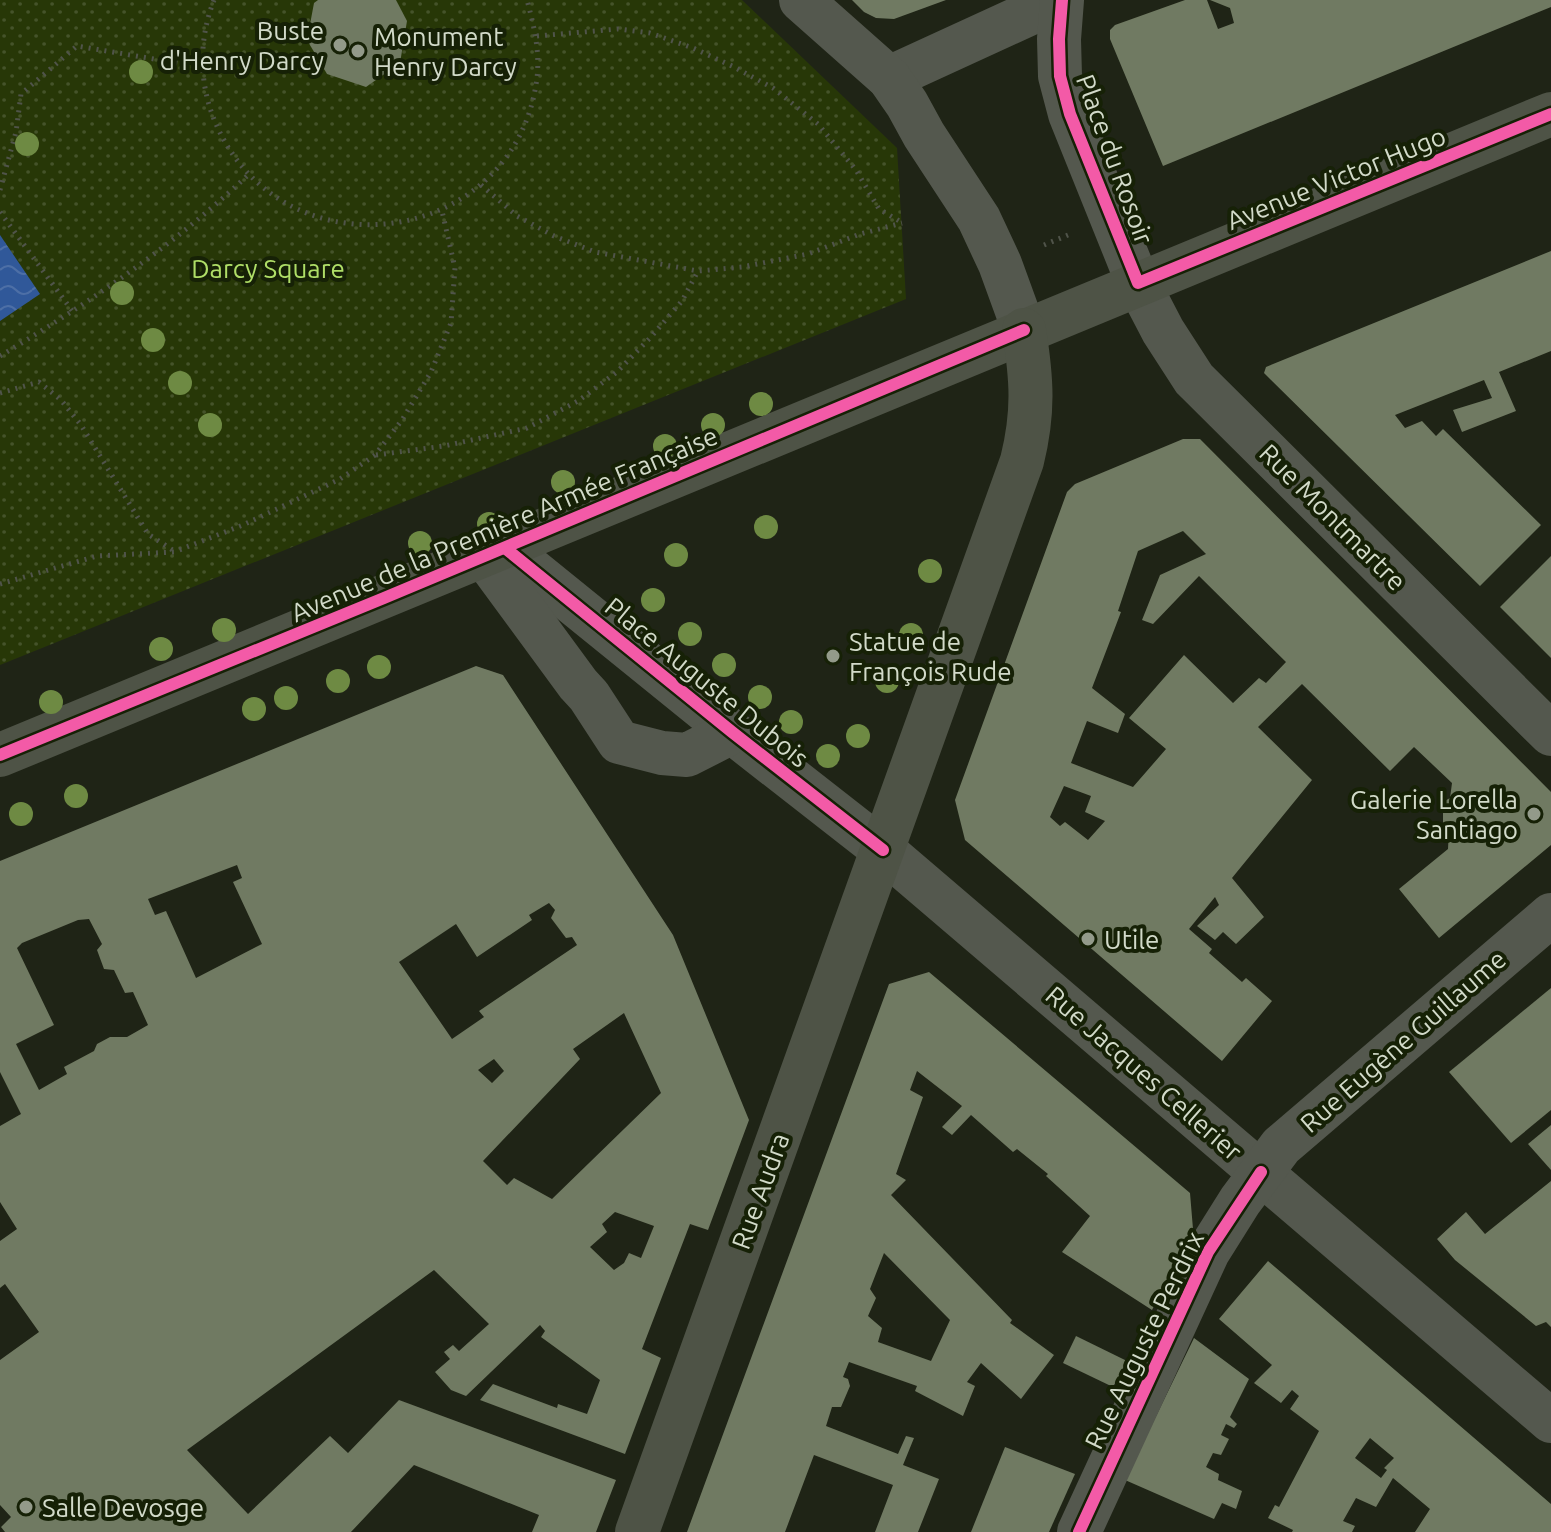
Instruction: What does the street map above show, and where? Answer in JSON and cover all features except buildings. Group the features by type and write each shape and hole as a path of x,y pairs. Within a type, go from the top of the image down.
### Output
{"main road":[{"name":"Avenue Victor Hugo","path":"1138,283 1551,114"},
{"name":"Avenue de la Première Armée Française","path":"0,755 1138,283"},
{"path":"883,850 1022,461 1031,426 1031,375 1024,330"},
{"name":"Rue Audra","path":"637,1532 883,850"}],"street":[{"name":"Place du Rosoir","path":"889,78 1061,0 1060,76 1070,114 1138,283"},
{"path":"802,1 889,78 979,219 1000,264 1024,330"},
{"name":"Rue Montmartre","path":"1138,283 1163,331 1194,379 1551,734"},
{"name":"Place Auguste Dubois","path":"494,552 619,742 662,753 687,755 732,732"},
{"name":"Place Auguste Dubois","path":"494,552 883,850"},
{"name":"Rue Jacques Cellerier","path":"883,850 1551,1421"},
{"name":"Rue Eugène Guillaume","path":"1261,1172 1281,1146 1551,915"},
{"name":"Rue Auguste Perdrix","path":"1079,1532 1208,1252 1261,1172"}],"path":[{"path":"214,0 206,20 201,67 208,106 224,143 248,175 281,201 319,219 360,227 402,224 442,211 481,185 508,154 528,118 537,78 537,36 527,0"},
{"path":"481,185 517,216 595,252 698,271 742,267 808,254 860,234 902,223 879,209 856,170 818,124 773,88 732,66 650,33 618,29 537,36"},
{"path":"0,190 16,132 21,94 77,46 201,67"},
{"path":"0,356 73,312 152,256 221,201 248,175"},
{"path":"0,584 97,556 174,552 243,525 340,479 375,455 402,420 431,372 451,323 455,268 442,211"},
{"path":"0,212 73,312"},
{"path":"1038,248 1077,231"},
{"path":"375,455 444,446 527,428 578,401 617,372 650,338 682,301 698,271"},
{"path":"0,393 39,382 61,400 81,425 148,534 174,552"}],"green space":[{"name":"Darcy Square","path":"0,0 742,0 897,148 906,299 0,665"}],"water":[{"path":"0,235 40,294 0,321"}],"cycle path":[{"path":"1062,0 1060,76 1070,114 1138,283 1551,114"},
{"path":"0,755 1024,330"},
{"path":"505,548 883,850"},
{"path":"1079,1532 1208,1252 1261,1172"}],"place":[{"name":"Buste d'Henry Darcy","path":"340,45"},
{"name":"Monument Henry Darcy","path":"358,51"},
{"name":"Statue de François Rude","path":"833,656"},
{"name":"Galerie Lorella Santiago","path":"1534,814"},
{"name":"Utile","path":"1088,939"},
{"name":"Salle Devosge","path":"26,1507"}]}
